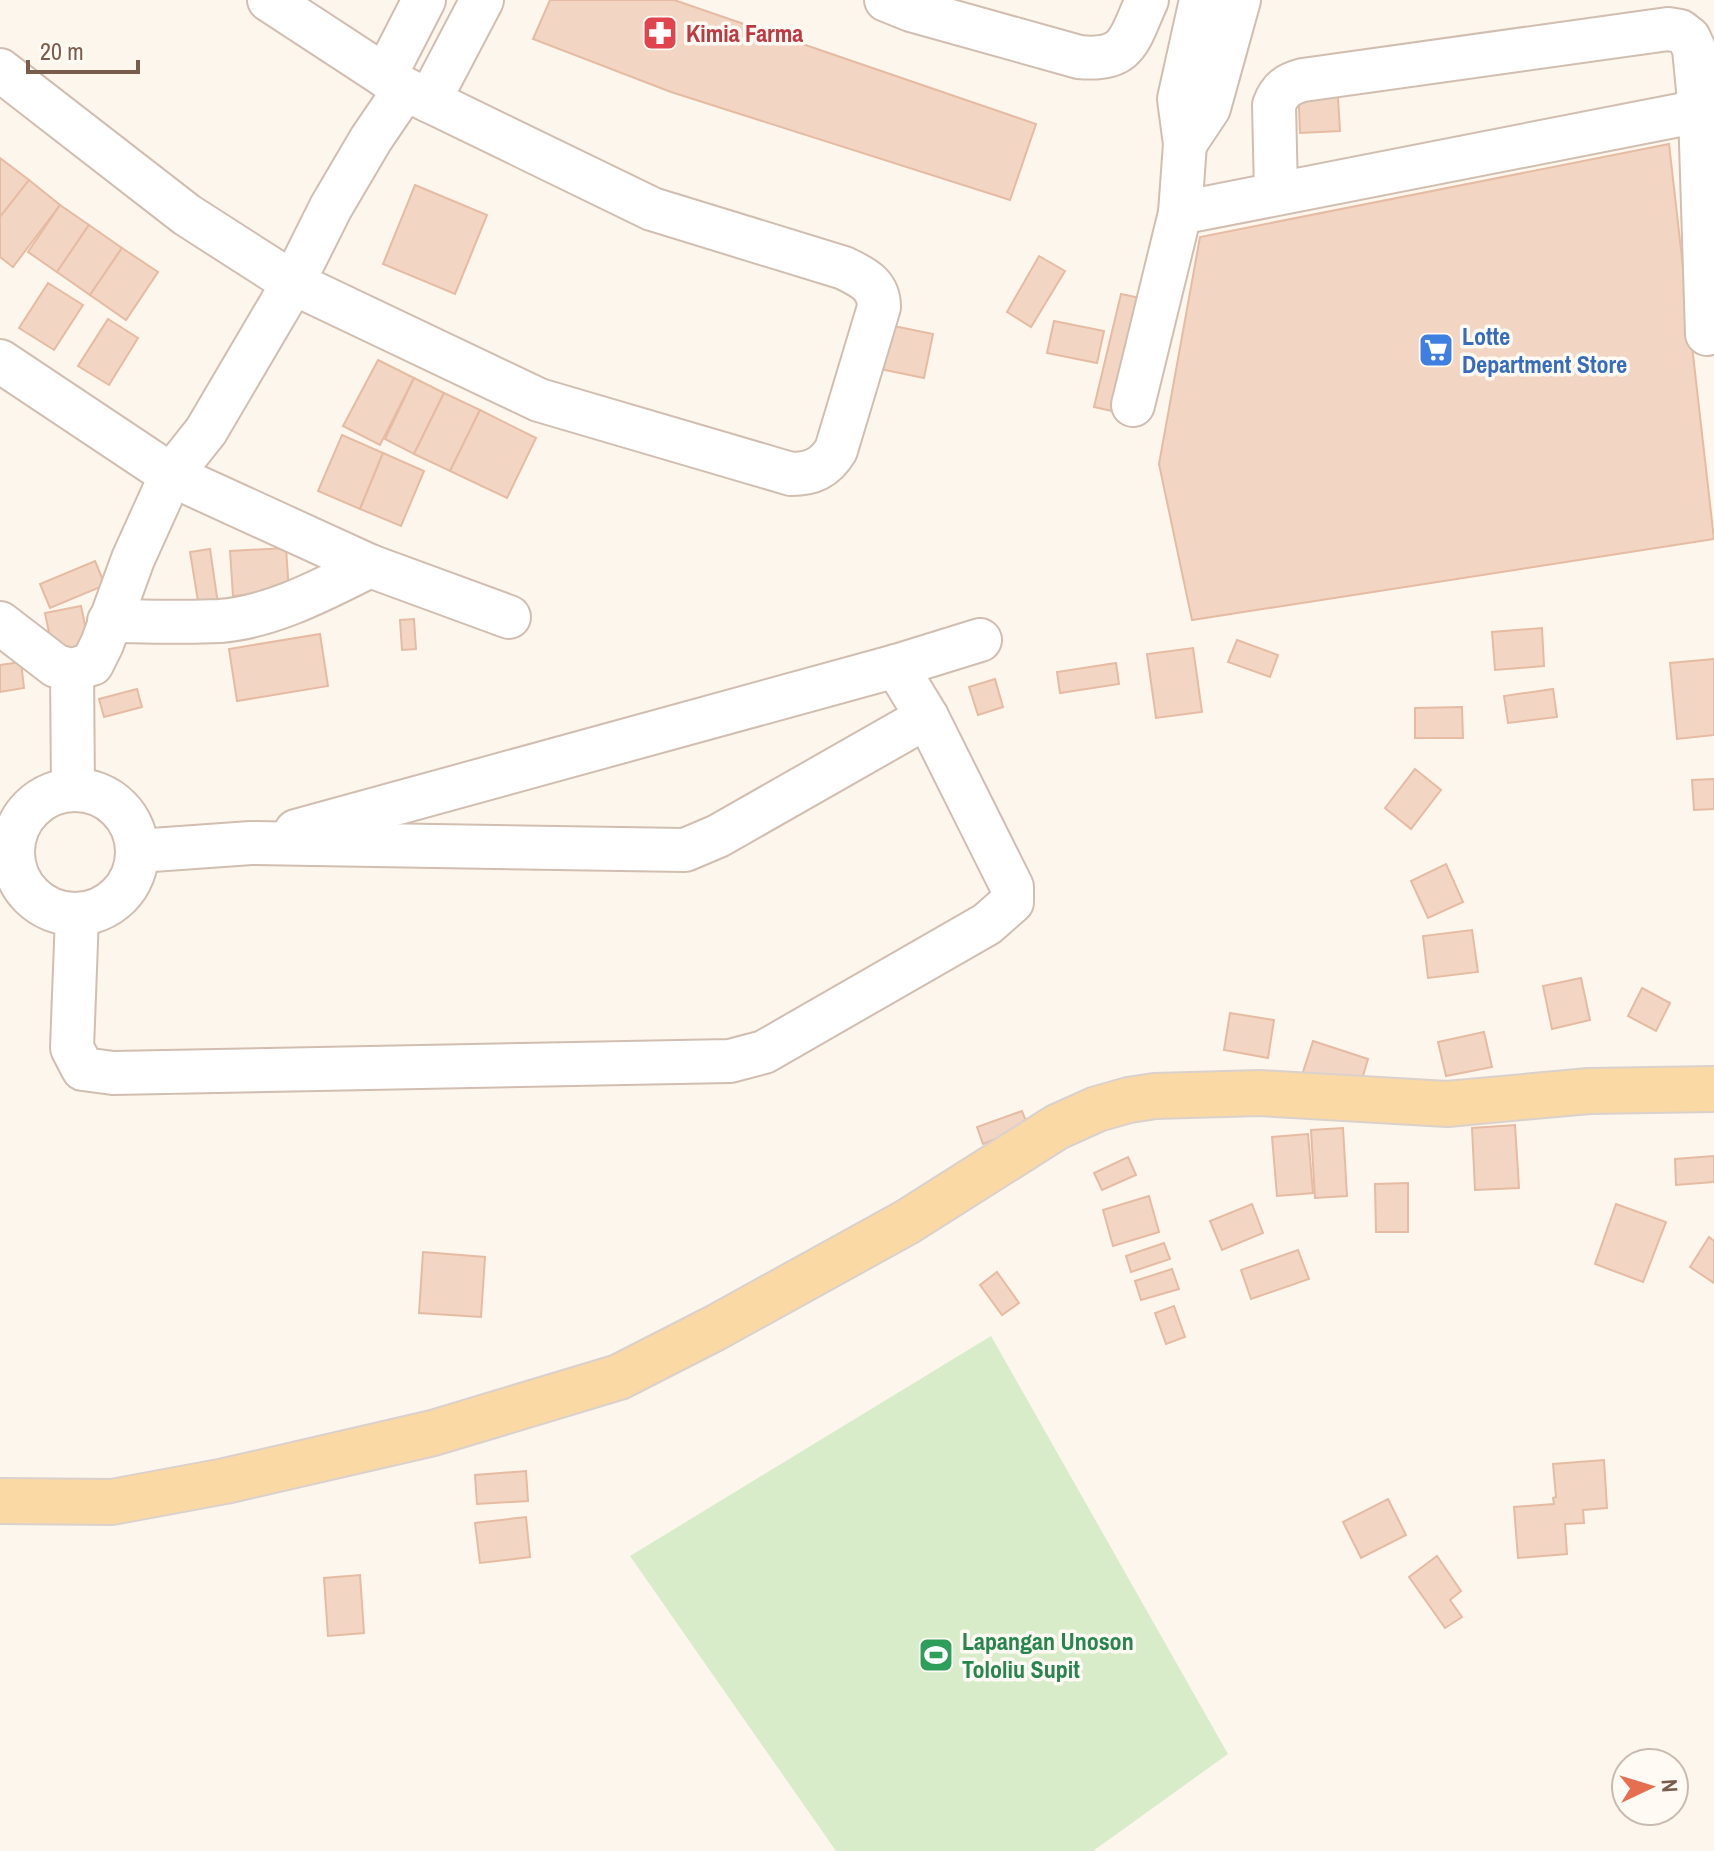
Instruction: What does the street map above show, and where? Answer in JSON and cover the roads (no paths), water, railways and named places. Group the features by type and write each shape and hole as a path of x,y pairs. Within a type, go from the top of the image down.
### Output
{"main road":[{"path":"0,1501 112,1502 225,1481 433,1433 619,1377 907,1222 1057,1127 1097,1109 1129,1100 1155,1096 1260,1093 1447,1104 1589,1091 1714,1089"}],"street":[{"path":"0,70 187,215 293,283 539,400 791,474 810,472 829,461 836,450 879,307 877,294 868,281 844,268 652,209 406,89 269,0"},
{"path":"406,89 424,0"},
{"path":"0,623 56,666 72,670 92,664 133,559 171,475 206,431 293,283 331,207 406,89 482,0"},
{"path":"886,0 926,15 1079,57 1100,59 1116,54 1126,44 1147,0"},
{"path":"1133,405 1180,213 1185,144 1179,99 1201,0"},
{"path":"1185,144 1209,108 1239,0"},
{"path":"1276,193 1274,105 1278,94 1288,84 1668,29 1680,31 1689,38 1694,49 1700,111 1707,334"},
{"path":"1180,213 1700,111"},
{"path":"0,361 171,475 370,566 509,617"},
{"path":"109,621 222,621 277,608 370,566"},
{"path":"251,843 896,666 980,640"},
{"path":"77,916 72,1048 83,1069 113,1073 730,1061 764,1052 987,924 1012,902 1012,887 927,717 896,666"},
{"path":"72,670 73,789"},
{"path":"138,851 251,843 685,850 718,836 927,717"},
{"path":"73,789 104,797 128,819 138,851 130,882 108,906 77,916 45,908 21,885 6,853 19,822 42,799 73,789"}],"place":[{"name":"Kimia Farma","path":"660,33"},
{"name":"Lotte Department Store","path":"1436,350"},
{"name":"Lapangan Unoson Tololiu Supit","path":"936,1655"}]}
